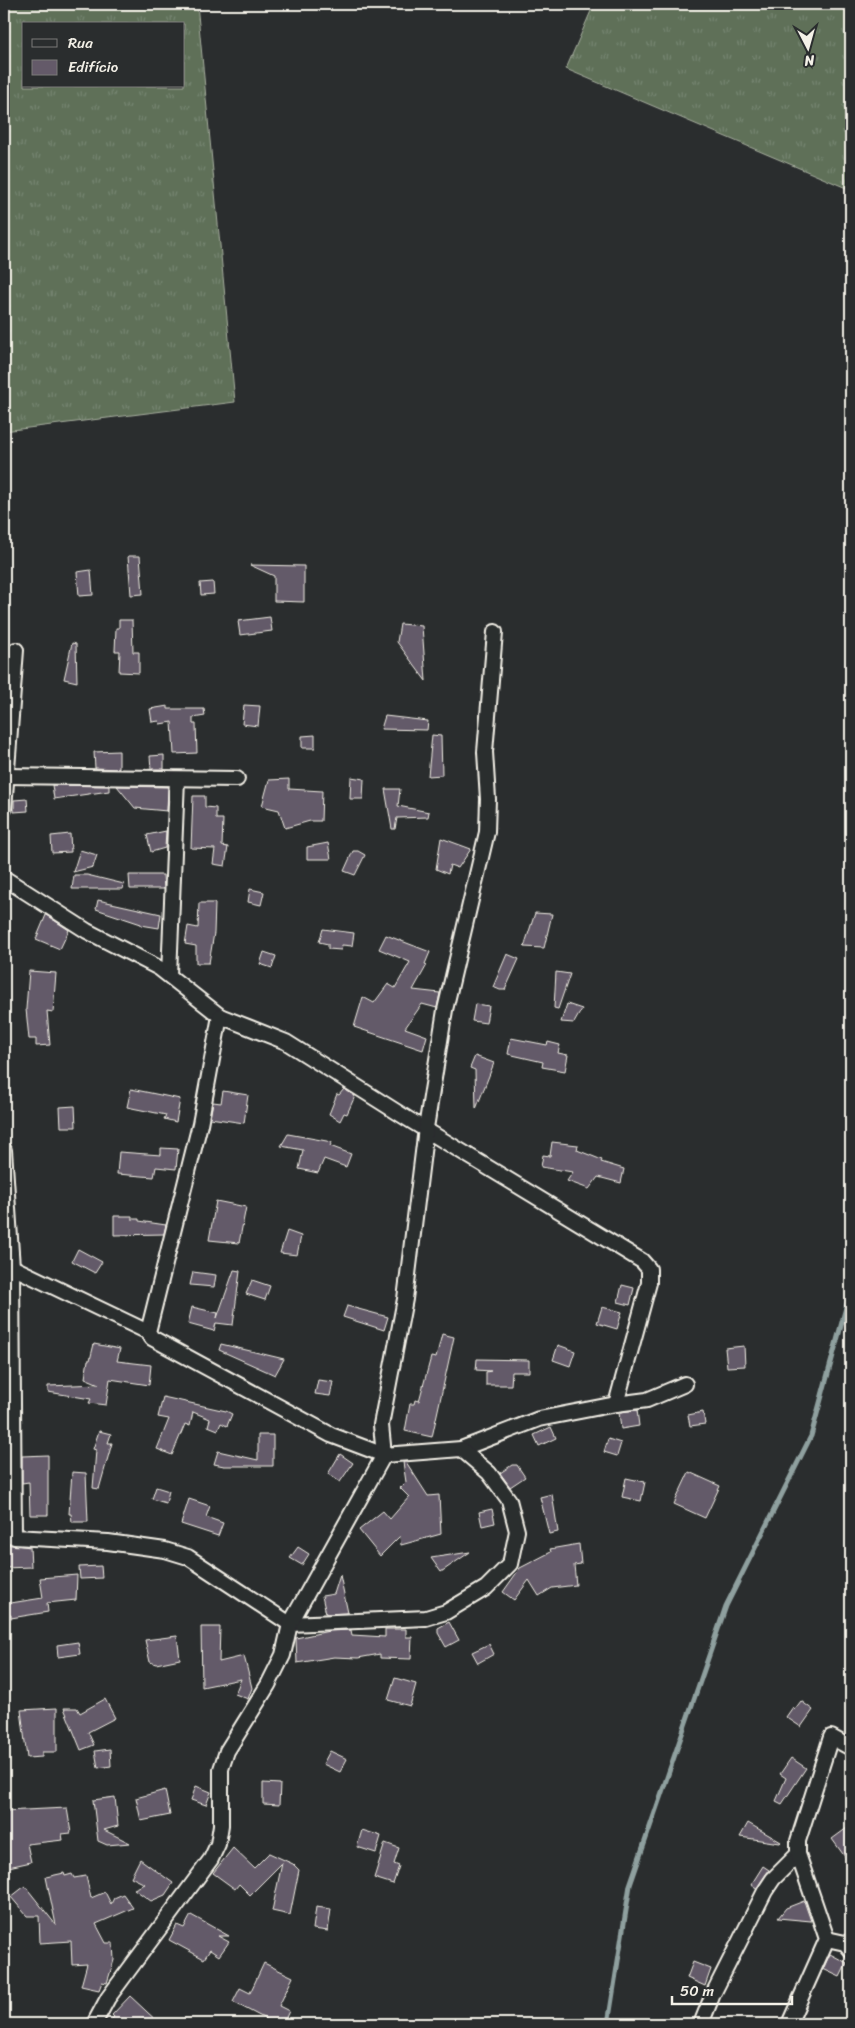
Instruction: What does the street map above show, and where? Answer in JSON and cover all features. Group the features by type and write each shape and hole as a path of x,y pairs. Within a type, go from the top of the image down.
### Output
{"street":[{"path":"94,2024 108,1998 211,1859 218,1844 221,1825 221,1769 227,1751 268,1685 283,1655 290,1624 384,1455 381,1425 405,1299 426,1128 445,1010 487,832 488,799 485,752 495,632"},
{"path":"4,809 16,650"},
{"path":"6,776 237,779"},
{"path":"169,975 177,779"},
{"path":"4,878 88,931 148,961 169,975 220,1016 286,1042 408,1119 426,1128 642,1261 649,1269 649,1283 616,1404"},
{"path":"148,1332 200,1124 220,1016"},
{"path":"4,1150 12,1267 14,1537 108,1542 166,1550 188,1556 290,1624 321,1621 426,1618 446,1612 486,1588 510,1564 517,1531 509,1500 489,1473 461,1449"},
{"path":"12,1267 148,1332 160,1342 331,1435 384,1455 461,1449 539,1420 616,1404 647,1400 685,1384"},
{"path":"788,2024 827,1939 798,1854 798,1841 831,1737 851,1748"},
{"path":"701,2024 713,1994 765,1891 773,1879 798,1854"},
{"path":"827,1939 845,1943 851,1950"}],"green space":[{"path":"4,4 197,4 235,402 4,431"},
{"path":"594,4 851,4 851,190 566,69"}],"building":[{"path":"128,556 140,556 143,594 131,595"},
{"path":"250,565 304,566 304,602 274,601 274,576"},
{"path":"91,570 93,595 79,596 77,572"},
{"path":"213,582 214,594 201,595 200,583"},
{"path":"270,617 272,631 240,635 238,621"},
{"path":"119,620 132,620 133,652 139,652 139,673 119,672 120,651 115,651 116,628 119,628"},
{"path":"400,624 422,626 426,681 397,642"},
{"path":"72,643 76,644 77,682 64,679"},
{"path":"244,705 260,706 258,726 242,724"},
{"path":"168,706 168,709 204,709 205,716 193,718 193,724 196,724 197,753 174,754 172,722 160,724 159,721 152,722 150,709"},
{"path":"385,716 428,721 427,730 381,729"},
{"path":"315,735 315,748 302,748 302,736"},
{"path":"432,735 441,736 442,775 428,776"},
{"path":"119,751 119,769 95,768 94,752"},
{"path":"164,755 164,769 151,769 150,756"},
{"path":"351,777 364,779 363,799 350,799"},
{"path":"289,779 289,789 322,791 321,821 310,821 285,828 279,810 262,806 269,780"},
{"path":"52,785 109,786 109,791 54,799"},
{"path":"117,786 168,787 167,811 135,808"},
{"path":"385,789 400,789 398,806 429,812 428,817 397,818 395,829 392,829"},
{"path":"193,796 205,796 205,807 216,808 216,819 223,819 222,846 228,847 225,866 213,864 215,849 191,848"},
{"path":"27,799 28,811 14,812 14,800"},
{"path":"166,831 165,848 151,852 147,835"},
{"path":"70,834 71,852 52,853 51,836"},
{"path":"441,838 471,849 458,868 450,865 448,874 436,869"},
{"path":"328,843 331,859 307,859 307,847"},
{"path":"80,850 97,855 93,867 73,872"},
{"path":"353,851 358,851 365,855 355,875 344,871"},
{"path":"74,875 87,875 124,884 123,889 72,889"},
{"path":"129,875 163,875 164,889 130,889"},
{"path":"250,889 264,892 261,905 248,902"},
{"path":"98,900 161,914 159,928 141,925 96,909"},
{"path":"199,903 215,903 214,933 209,963 196,963 196,946 185,944 188,926 198,928"},
{"path":"535,913 552,914 544,948 524,947"},
{"path":"46,915 69,930 60,949 36,939"},
{"path":"323,929 354,933 352,946 342,945 341,950 328,949 328,944 319,942"},
{"path":"386,935 430,952 425,964 427,965 413,990 440,993 437,1008 422,1004 405,1028 427,1036 423,1050 354,1027 363,997 374,1003 388,984 395,988 410,962 379,949"},
{"path":"264,952 276,956 272,968 260,964"},
{"path":"507,954 519,959 505,990 500,990 493,987"},
{"path":"29,971 56,973 53,1012 47,1011 50,1045 36,1046 36,1039 29,1039 26,1009"},
{"path":"556,972 570,974 558,1009 554,1008"},
{"path":"475,1004 489,1006 486,1023 472,1021"},
{"path":"567,1004 582,1009 574,1023 561,1022"},
{"path":"511,1038 547,1045 548,1042 560,1045 558,1053 568,1055 565,1071 542,1067 543,1062 508,1054"},
{"path":"475,1056 494,1063 476,1109 475,1070 470,1068"},
{"path":"131,1089 180,1099 176,1122 164,1119 166,1115 127,1107"},
{"path":"344,1089 355,1096 347,1114 344,1113 340,1121 329,1114 337,1094 339,1095"},
{"path":"223,1091 248,1095 244,1123 210,1118 213,1102 221,1103"},
{"path":"75,1106 76,1127 61,1127 60,1107"},
{"path":"288,1134 332,1142 330,1146 351,1154 346,1167 324,1159 318,1173 299,1169 303,1150 281,1146"},
{"path":"552,1142 578,1145 577,1150 602,1160 601,1162 624,1169 621,1183 598,1177 589,1189 567,1181 573,1172 541,1167 543,1155 550,1156"},
{"path":"161,1148 178,1149 176,1169 156,1167 154,1177 117,1174 119,1152 161,1155"},
{"path":"216,1201 246,1207 239,1243 209,1240"},
{"path":"114,1216 132,1216 132,1219 139,1219 139,1221 166,1225 164,1234 114,1235"},
{"path":"287,1231 301,1236 297,1255 280,1253"},
{"path":"78,1249 102,1262 95,1273 72,1261"},
{"path":"234,1270 240,1271 233,1325 216,1323 214,1331 188,1324 192,1307 218,1313 217,1318"},
{"path":"193,1272 216,1275 214,1287 190,1285"},
{"path":"252,1280 270,1286 265,1300 246,1294"},
{"path":"622,1285 634,1288 630,1305 618,1302"},
{"path":"347,1306 388,1317 384,1330 343,1317"},
{"path":"602,1307 622,1312 617,1329 597,1323"},
{"path":"442,1334 454,1337 432,1437 405,1431 410,1404 414,1404 415,1400 419,1401 431,1357 436,1358"},
{"path":"94,1344 120,1349 117,1361 151,1365 149,1385 110,1379 106,1405 89,1403 91,1399 48,1392 48,1386 99,1384 85,1378 88,1360 90,1360"},
{"path":"221,1344 284,1359 275,1375 219,1350"},
{"path":"558,1345 575,1351 570,1366 553,1360"},
{"path":"744,1346 745,1366 727,1367 725,1348"},
{"path":"477,1359 529,1360 529,1372 512,1372 511,1385 486,1385 486,1372 491,1371 476,1370"},
{"path":"318,1380 333,1382 330,1396 315,1394"},
{"path":"163,1397 232,1414 227,1426 221,1423 218,1430 208,1426 210,1419 193,1412 190,1426 185,1424 172,1455 157,1449 169,1419 158,1417"},
{"path":"637,1410 639,1426 621,1429 619,1412"},
{"path":"703,1412 705,1424 690,1426 688,1415"},
{"path":"551,1427 556,1438 539,1446 534,1435"},
{"path":"99,1431 111,1434 108,1443 112,1443 99,1489 93,1488 96,1450 93,1449"},
{"path":"258,1435 273,1435 273,1466 224,1466 214,1464 218,1451 258,1460"},
{"path":"608,1439 621,1443 617,1456 604,1452"},
{"path":"340,1454 353,1463 340,1482 328,1474"},
{"path":"48,1455 48,1515 30,1515 29,1482 22,1483 22,1456"},
{"path":"403,1462 406,1462 428,1496 439,1495 441,1534 401,1545 400,1536 380,1556 359,1530 383,1511 390,1519 409,1497 400,1488 406,1482"},
{"path":"512,1465 517,1465 525,1477 510,1487 500,1473"},
{"path":"72,1472 86,1473 88,1522 72,1522 71,1514 69,1514"},
{"path":"689,1472 720,1486 705,1518 674,1504"},
{"path":"626,1478 645,1482 641,1501 622,1497"},
{"path":"156,1487 169,1491 166,1503 152,1499"},
{"path":"552,1494 558,1532 549,1534 540,1497"},
{"path":"189,1499 210,1506 206,1517 223,1523 218,1536 181,1524"},
{"path":"492,1509 495,1523 482,1526 479,1512"},
{"path":"4,1525 5,1538 9,1544 30,1547 31,1567 4,1568 4,1553 6,1553"},
{"path":"579,1544 581,1564 574,1565 576,1585 552,1588 539,1596 529,1580 514,1600 503,1592 520,1568 551,1552 550,1549"},
{"path":"298,1547 309,1554 302,1565 290,1558"},
{"path":"470,1552 441,1572 431,1558"},
{"path":"101,1566 102,1578 80,1579 79,1567"},
{"path":"77,1575 76,1600 47,1603 48,1612 11,1618 11,1615 4,1615 4,1604 43,1598 40,1578"},
{"path":"340,1575 348,1613 326,1614 322,1596 334,1594"},
{"path":"449,1622 459,1640 446,1647 438,1633 438,1628"},
{"path":"201,1627 220,1627 219,1662 244,1656 252,1688 248,1699 235,1694 241,1679 202,1687"},
{"path":"385,1629 406,1629 406,1637 412,1637 411,1659 380,1658 380,1654 358,1658 334,1657 297,1663 296,1638 329,1631 351,1630 352,1635 385,1637"},
{"path":"177,1636 180,1659 156,1664 150,1662 145,1640"},
{"path":"78,1642 80,1654 58,1657 57,1645"},
{"path":"489,1644 494,1654 478,1663 472,1652"},
{"path":"395,1678 416,1684 410,1706 388,1700"},
{"path":"105,1699 115,1718 88,1732 94,1745 81,1750 64,1708 77,1708 80,1713"},
{"path":"801,1701 813,1710 801,1727 786,1717 793,1707 795,1709"},
{"path":"57,1708 57,1752 42,1752 42,1757 27,1758 21,1710"},
{"path":"110,1749 111,1766 98,1768 95,1751"},
{"path":"330,1751 347,1759 340,1772 323,1764"},
{"path":"791,1758 806,1768 782,1804 776,1801 786,1778 780,1774"},
{"path":"263,1783 280,1784 279,1805 263,1804"},
{"path":"196,1786 211,1792 206,1805 191,1800"},
{"path":"165,1790 170,1815 141,1821 136,1798"},
{"path":"115,1797 118,1826 104,1830 130,1843 107,1845 98,1841 93,1800"},
{"path":"67,1808 71,1833 62,1834 63,1840 27,1844 31,1862 4,1868 4,1811"},
{"path":"748,1823 781,1842 740,1837"},
{"path":"851,1825 851,1865 832,1839"},
{"path":"362,1830 381,1836 376,1853 357,1847"},
{"path":"385,1843 399,1848 394,1864 399,1866 393,1884 374,1878"},
{"path":"233,1848 254,1868 269,1853 293,1864 299,1870 290,1915 272,1911 282,1863 250,1895 239,1884 235,1889 213,1873"},
{"path":"140,1859 173,1883 165,1895 151,1901 134,1889 145,1884 131,1877"},
{"path":"763,1866 769,1870 757,1888 751,1885"},
{"path":"64,1873 65,1876 72,1874 74,1878 86,1876 91,1898 105,1892 111,1904 114,1898 123,1894 133,1908 96,1924 106,1943 113,1943 114,1960 107,1983 102,1982 99,1990 81,1986 87,1964 72,1965 71,1941 40,1943 39,1916 27,1916 11,1897 25,1886 56,1925 46,1877"},
{"path":"804,1901 811,1921 778,1918 786,1908"},
{"path":"316,1907 331,1909 328,1931 313,1929"},
{"path":"191,1915 229,1936 218,1936 229,1942 219,1956 210,1950 204,1959 169,1940 177,1925 184,1928"},
{"path":"830,1954 847,1963 840,1977 823,1969"},
{"path":"693,1962 711,1969 705,1986 687,1978"},
{"path":"264,1963 293,1977 279,2006 289,2011 283,2024 275,2024 233,2002 240,1988 250,1993"},
{"path":"130,1996 160,2024 107,2024 114,2017 112,2015"}],"waterway":[{"path":"608,2024 630,1885 726,1606 811,1436 851,1289"}]}
